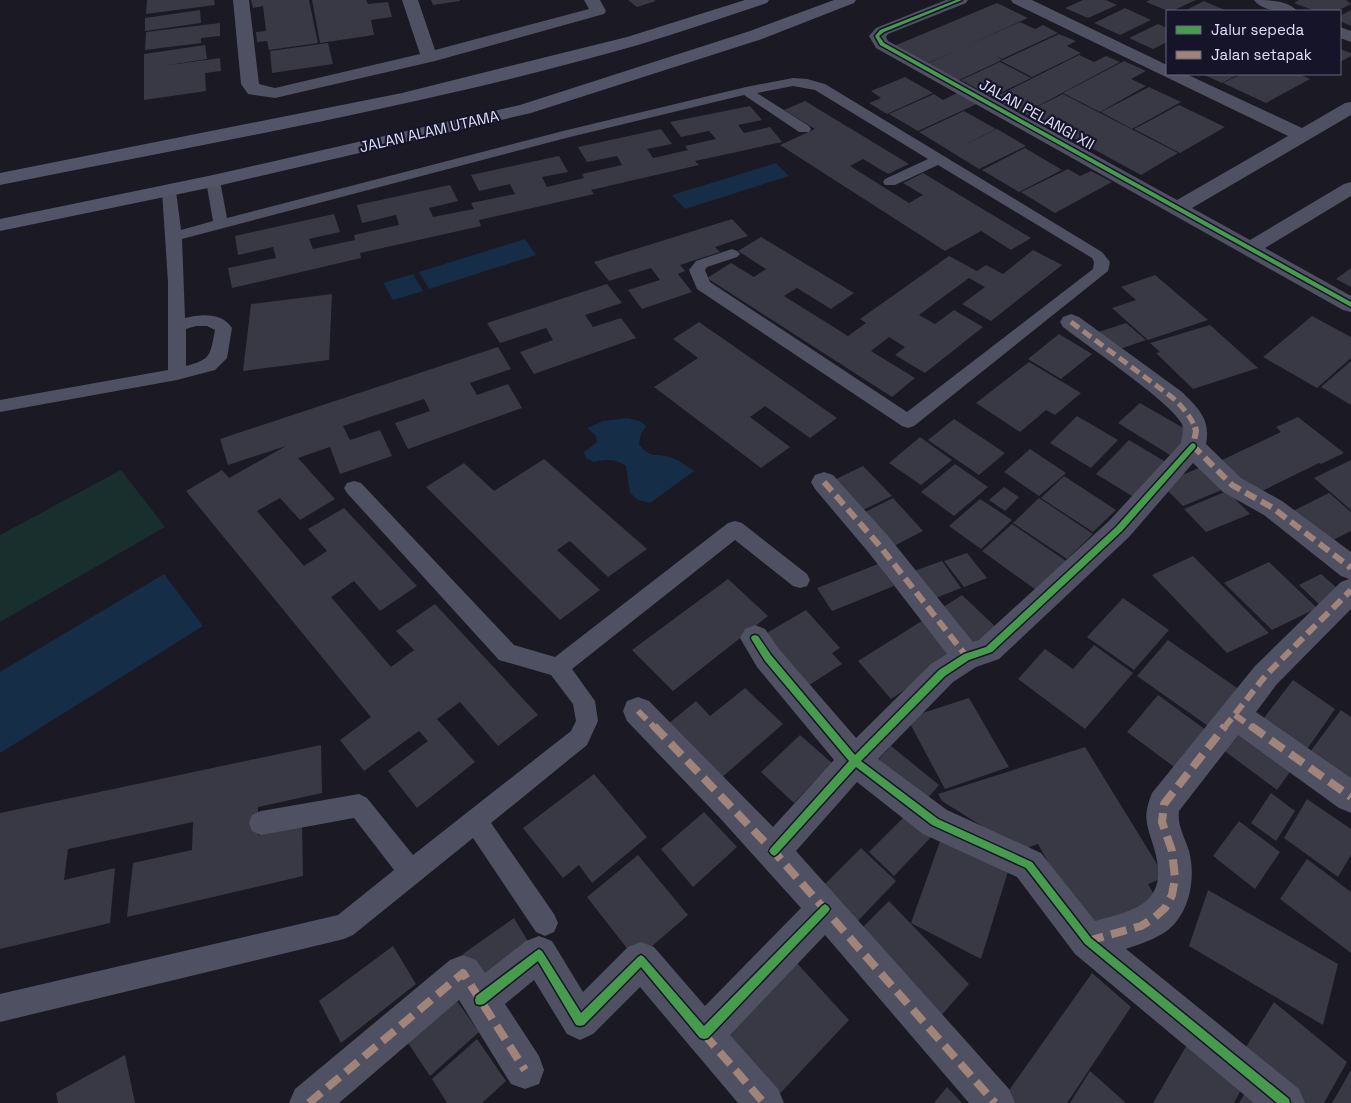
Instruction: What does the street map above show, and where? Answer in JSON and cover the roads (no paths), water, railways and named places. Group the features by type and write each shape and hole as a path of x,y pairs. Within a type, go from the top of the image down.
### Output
{"main road":[{"path":"0,179 402,98 571,58 721,14 760,0"},
{"name":"JALAN ALAM UTAMA","path":"0,225 169,191 525,109 756,35 848,0"},
{"path":"721,14 756,35"},
{"path":"0,212 43,205 88,208"}],"street":[{"path":"241,0 250,84 254,90 275,93 429,57 595,6"},
{"path":"410,0 429,57"},
{"name":"JALAN PELANGI XII","path":"960,0 882,31 877,36 882,44 1351,305"},
{"path":"1020,0 1166,71"},
{"path":"1262,0 1287,10"},
{"path":"1175,75 1302,135"},
{"path":"1178,208 1351,106"},
{"path":"1249,249 1351,188"},
{"path":"774,851 854,761 942,673 967,657 989,650 1119,529 1193,446 1196,431 1193,420 1173,398 1072,322"},
{"path":"1193,446 1208,463 1232,484 1273,508 1351,568"},
{"path":"824,482 879,545 967,657"},
{"path":"1088,941 1144,925 1166,909 1176,886 1173,854 1162,821 1164,804 1266,675 1351,590"},
{"path":"755,638 768,658 854,761 935,822 1029,865 1088,941 1285,1103"},
{"path":"638,711 702,773 774,851 995,1103"},
{"path":"1235,715 1351,797"},
{"path":"704,1034 826,910"},
{"path":"480,1000 539,954 580,1021 641,960 764,1103"},
{"path":"309,1103 463,973 525,1070"}],"lane":[{"path":"175,236 563,135 746,91 793,82 814,85 1097,255 1102,262 1100,271 908,422 703,284 697,270 701,264 732,254"},
{"path":"746,91 804,129"},
{"path":"890,182 939,159"},
{"path":"213,181 221,224"},
{"path":"169,191 175,236 178,326 177,374"},
{"path":"0,406 177,374 209,366 218,358 224,328 216,322 206,319 178,326"},
{"path":"0,1008 344,926 578,738 587,721 584,700 558,667 507,653 354,488"},
{"path":"558,667 735,529 800,580"},
{"path":"262,823 359,806 411,872"},
{"path":"475,821 544,923"}],"water":[{"path":"776,163 789,176 685,209 672,195"},
{"path":"525,239 536,255 429,289 419,272"},
{"path":"413,274 423,291 393,300 383,283"},
{"path":"627,418 640,421 646,426 641,434 639,444 646,452 673,458 694,471 650,503 638,500 630,493 626,466 611,460 594,462 586,458 584,452 597,442 596,436 587,428 603,421"},
{"path":"164,574 203,626 0,753 0,672"}]}
